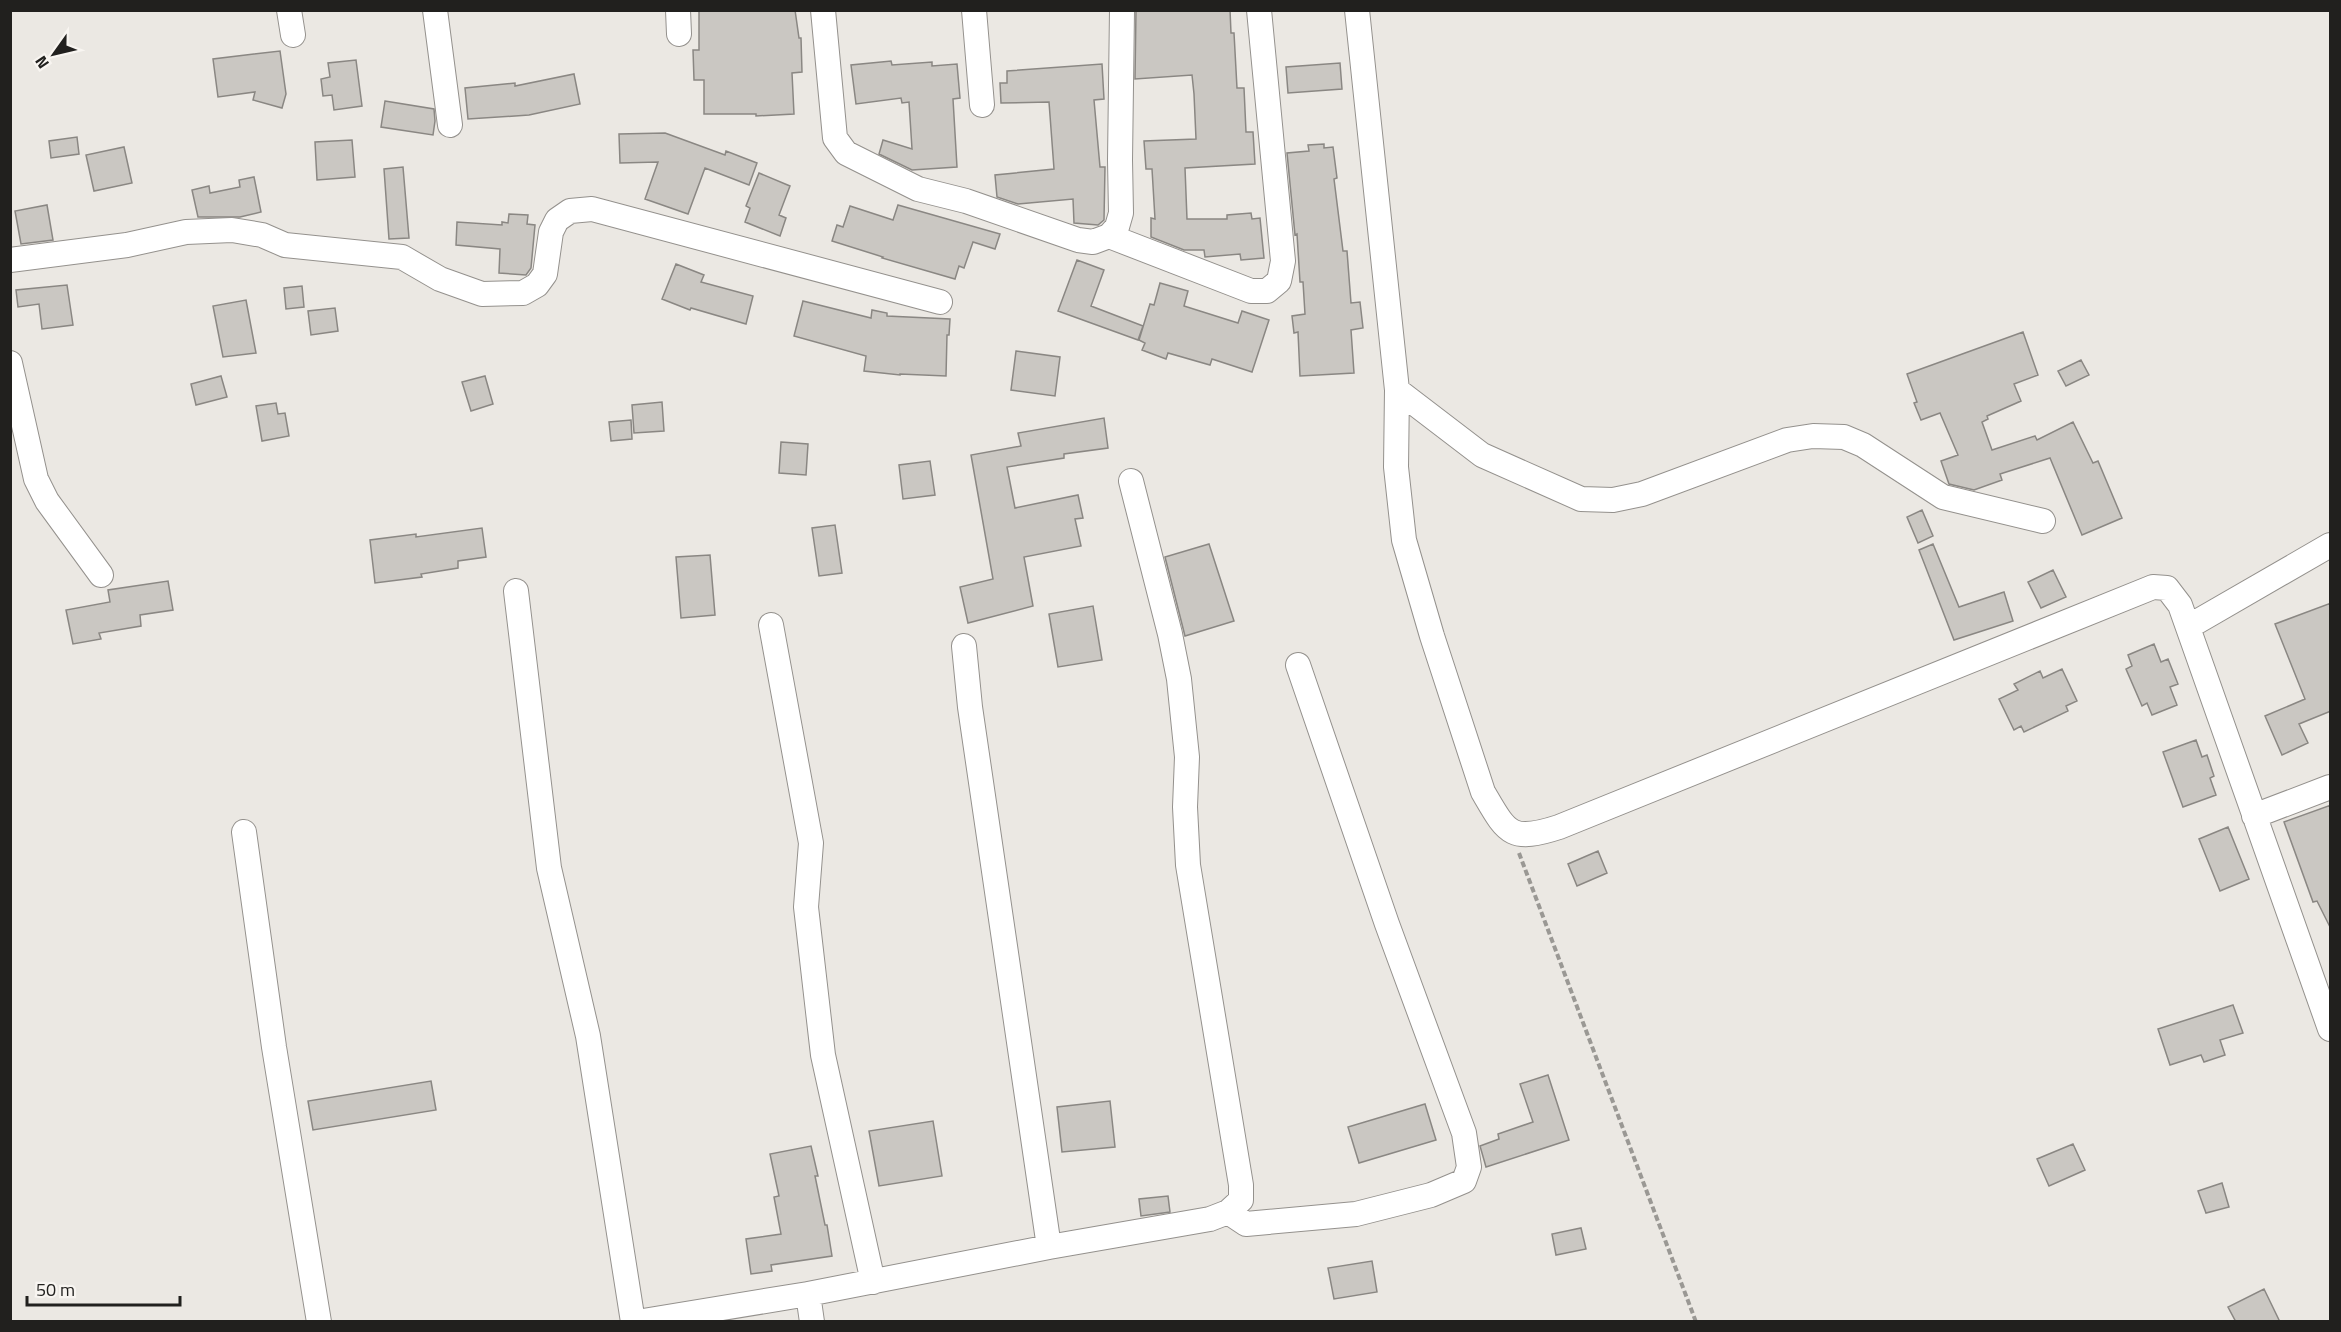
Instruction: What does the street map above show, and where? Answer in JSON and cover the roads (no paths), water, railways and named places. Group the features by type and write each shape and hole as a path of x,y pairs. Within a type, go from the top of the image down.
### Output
{"street":[{"path":"289,10 292,36"},
{"path":"435,10 450,125"},
{"path":"822,10 831,116 835,138 846,153 918,189 966,201 1078,240 1094,242 1109,236 1117,227 1121,213 1122,10"},
{"path":"974,10 982,105"},
{"path":"1109,236 1251,291 1267,291 1280,281 1283,261 1259,10"},
{"path":"1357,10 1397,390 1396,467 1404,540 1432,636 1483,792 1496,814 1511,832 1532,836 1559,827 2153,587 2167,588 2180,605 2254,816 2326,1004 2331,1029"},
{"path":"10,260 127,245 186,232 232,230 262,235 296,247 402,257 440,279 482,294 523,293 537,285 545,274 551,232 557,220 570,212 592,209 940,302"},
{"path":"10,363 36,479 52,508 101,575"},
{"path":"1397,390 1482,455 1581,499 1613,500 1642,494 1787,440 1813,436 1844,437 1863,445 1942,497 2043,521"},
{"path":"516,591 549,868 588,1036 635,1322 808,1294 1049,1247 1210,1219 1228,1212 1241,1200 1241,1185 1188,865 1185,807 1187,757 1179,679 1170,634 1131,481"},
{"path":"2187,627 2331,545"},
{"path":"771,625 811,843 806,907 823,1055 873,1282"},
{"path":"964,646 972,719 1049,1247"},
{"path":"1228,1212 1246,1224 1356,1214 1439,1191 1464,1181 1469,1167 1464,1133 1387,924 1298,665"},
{"path":"2254,816 2331,787"},
{"path":"244,832 274,1047 319,1322"},
{"path":"808,1294 812,1322"}]}
